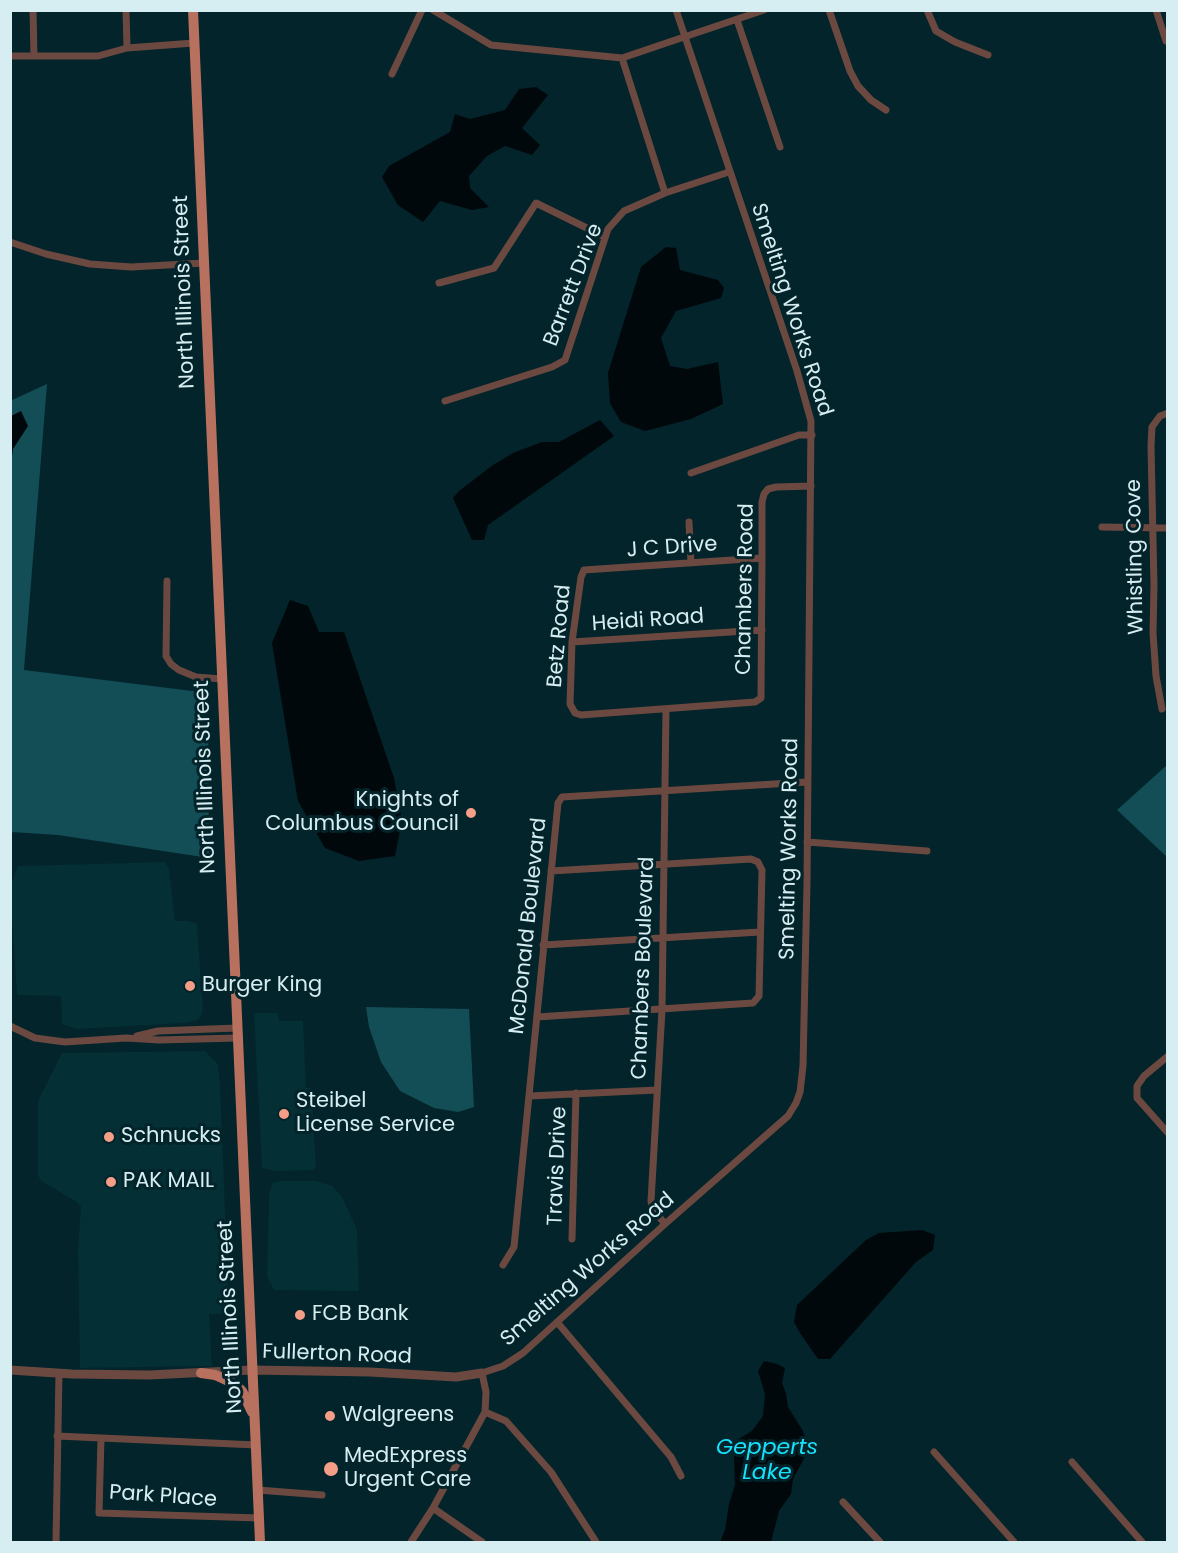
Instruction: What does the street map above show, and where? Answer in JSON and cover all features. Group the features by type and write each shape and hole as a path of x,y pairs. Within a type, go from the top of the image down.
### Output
{"main road":[{"name":"North Illinois Street","path":"192,10 260,1542"},
{"path":"201,1373 215,1375 235,1384 248,1402 254,1418"}],"street":[{"path":"33,10 34,57"},
{"path":"126,10 127,48"},
{"path":"392,74 422,10"},
{"path":"433,10 491,45 622,58 764,10"},
{"name":"Smelting Works Road","path":"482,1373 503,1366 523,1353 664,1224 788,1116 796,1103 803,1066 812,435 805,396 683,37 676,10"},
{"path":"829,10 854,79 871,99 886,110"},
{"path":"927,10 936,30 955,42 988,55"},
{"path":"1156,10 1167,41"},
{"path":"737,20 780,147"},
{"path":"10,56 98,56 127,48 194,44"},
{"path":"622,58 665,193"},
{"name":"Barrett Drive","path":"445,401 552,368 565,360 608,229 624,211 665,193 729,172"},
{"path":"439,283 494,268 536,203 604,237"},
{"path":"11,243 46,255 90,264 131,267 204,263"},
{"name":"Whistling Cove","path":"1162,708 1156,676 1152,427 1160,416 1167,413"},
{"path":"691,473 799,435 812,435"},
{"name":"Chambers Road","path":"666,709 755,702 761,698 762,502 768,489 812,486"},
{"path":"689,522 691,563"},
{"path":"1102,527 1167,528"},
{"name":"J C Drive","path":"584,570 762,558"},
{"name":"Betz Road","path":"584,570 580,577 572,642 570,705 575,713 581,715 666,709"},
{"path":"167,581 166,656 179,670 196,677 222,679"},
{"name":"Heidi Road","path":"572,642 762,630"},
{"name":"Chambers Boulevard","path":"664,1224 652,1208 651,1201 662,1010 666,709"},
{"name":"McDonald Boulevard","path":"503,1265 514,1247 558,803 562,797 807,782"},
{"path":"807,842 927,850"},
{"path":"537,1017 753,1003 759,996 762,870 758,862 751,859 550,871"},
{"path":"543,945 760,932"},
{"path":"10,1026 35,1038 50,1041 126,1038 159,1040 237,1033"},
{"path":"1167,1056 1144,1076 1137,1086 1137,1098 1167,1133"},
{"path":"530,1096 657,1089"},
{"name":"Travis Drive","path":"572,1239 576,1093"},
{"path":"557,1322 671,1457 681,1476"},
{"name":"Fullerton Road","path":"10,1370 149,1375 252,1371 370,1371 456,1377 482,1373"},
{"path":"56,1542 59,1373"},
{"path":"411,1542 433,1508 485,1412 486,1392 482,1373"},
{"path":"485,1412 506,1421 551,1472 596,1542"},
{"path":"57,1436 256,1445"},
{"name":"Park Place","path":"101,1438 99,1513 259,1518"},
{"path":"934,1452 1014,1542"},
{"path":"1072,1462 1142,1542"},
{"path":"258,1490 322,1495"},
{"path":"843,1502 880,1542"},
{"path":"433,1508 483,1542"}],"shaded area":[{"path":"47,384 24,670 208,693 209,858 58,835 11,832 10,401"},
{"path":"1167,765 1167,857 1117,810"},
{"path":"165,862 169,869 175,921 189,921 197,924 203,1009 198,1020 186,1023 76,1029 62,1024 61,996 17,995 10,886 18,866"},
{"path":"366,1007 469,1009 474,1107 458,1112 434,1108 400,1091 381,1062 369,1027"},
{"path":"254,1013 278,1013 279,1021 303,1021 306,1088 311,1088 316,1164 314,1170 276,1171 262,1168"},
{"path":"205,1051 218,1064 220,1083 229,1310 225,1314 209,1314 212,1366 80,1368 78,1249 81,1207 77,1202 41,1181 38,1175 38,1101 62,1053"},
{"path":"316,1181 332,1186 342,1197 357,1229 359,1291 274,1290 267,1277 269,1193 273,1183"}],"water":[{"path":"536,87 548,95 522,128 540,145 532,155 505,146 487,156 469,176 470,188 489,207 472,210 440,201 423,222 398,205 382,177 389,166 450,132 455,114 470,119 505,110 519,89"},
{"path":"666,247 676,248 680,270 718,280 724,288 721,298 676,311 661,338 670,366 687,369 718,362 723,404 691,419 645,431 621,422 610,403 608,373 641,267"},
{"path":"21,411 28,426 13,449 11,463 11,416"},
{"path":"600,420 614,436 488,525 484,540 472,540 453,498 459,491 513,453 542,442 559,442"},
{"path":"290,600 308,606 319,632 344,632 394,778 402,820 395,856 359,861 325,848 298,801 272,643"},
{"path":"922,1230 935,1235 933,1250 916,1262 830,1359 818,1359 794,1322 797,1305 866,1240 879,1233"},
{"name":"Gepperts Lake","path":"764,1361 785,1368 782,1383 788,1407 803,1431 809,1449 793,1479 791,1494 779,1511 771,1542 720,1542 735,1485 734,1453 737,1440 752,1431 763,1416 765,1394 758,1371"}],"place":[{"name":"Knights of Columbus Council","path":"471,813"},
{"name":"Burger King","path":"190,986"},
{"name":"Steibel License Service","path":"284,1114"},
{"name":"Schnucks","path":"109,1137"},
{"name":"PAK MAIL","path":"111,1182"},
{"name":"FCB Bank","path":"300,1315"},
{"name":"Walgreens","path":"330,1416"},
{"name":"MedExpress Urgent Care","path":"331,1469"}]}
